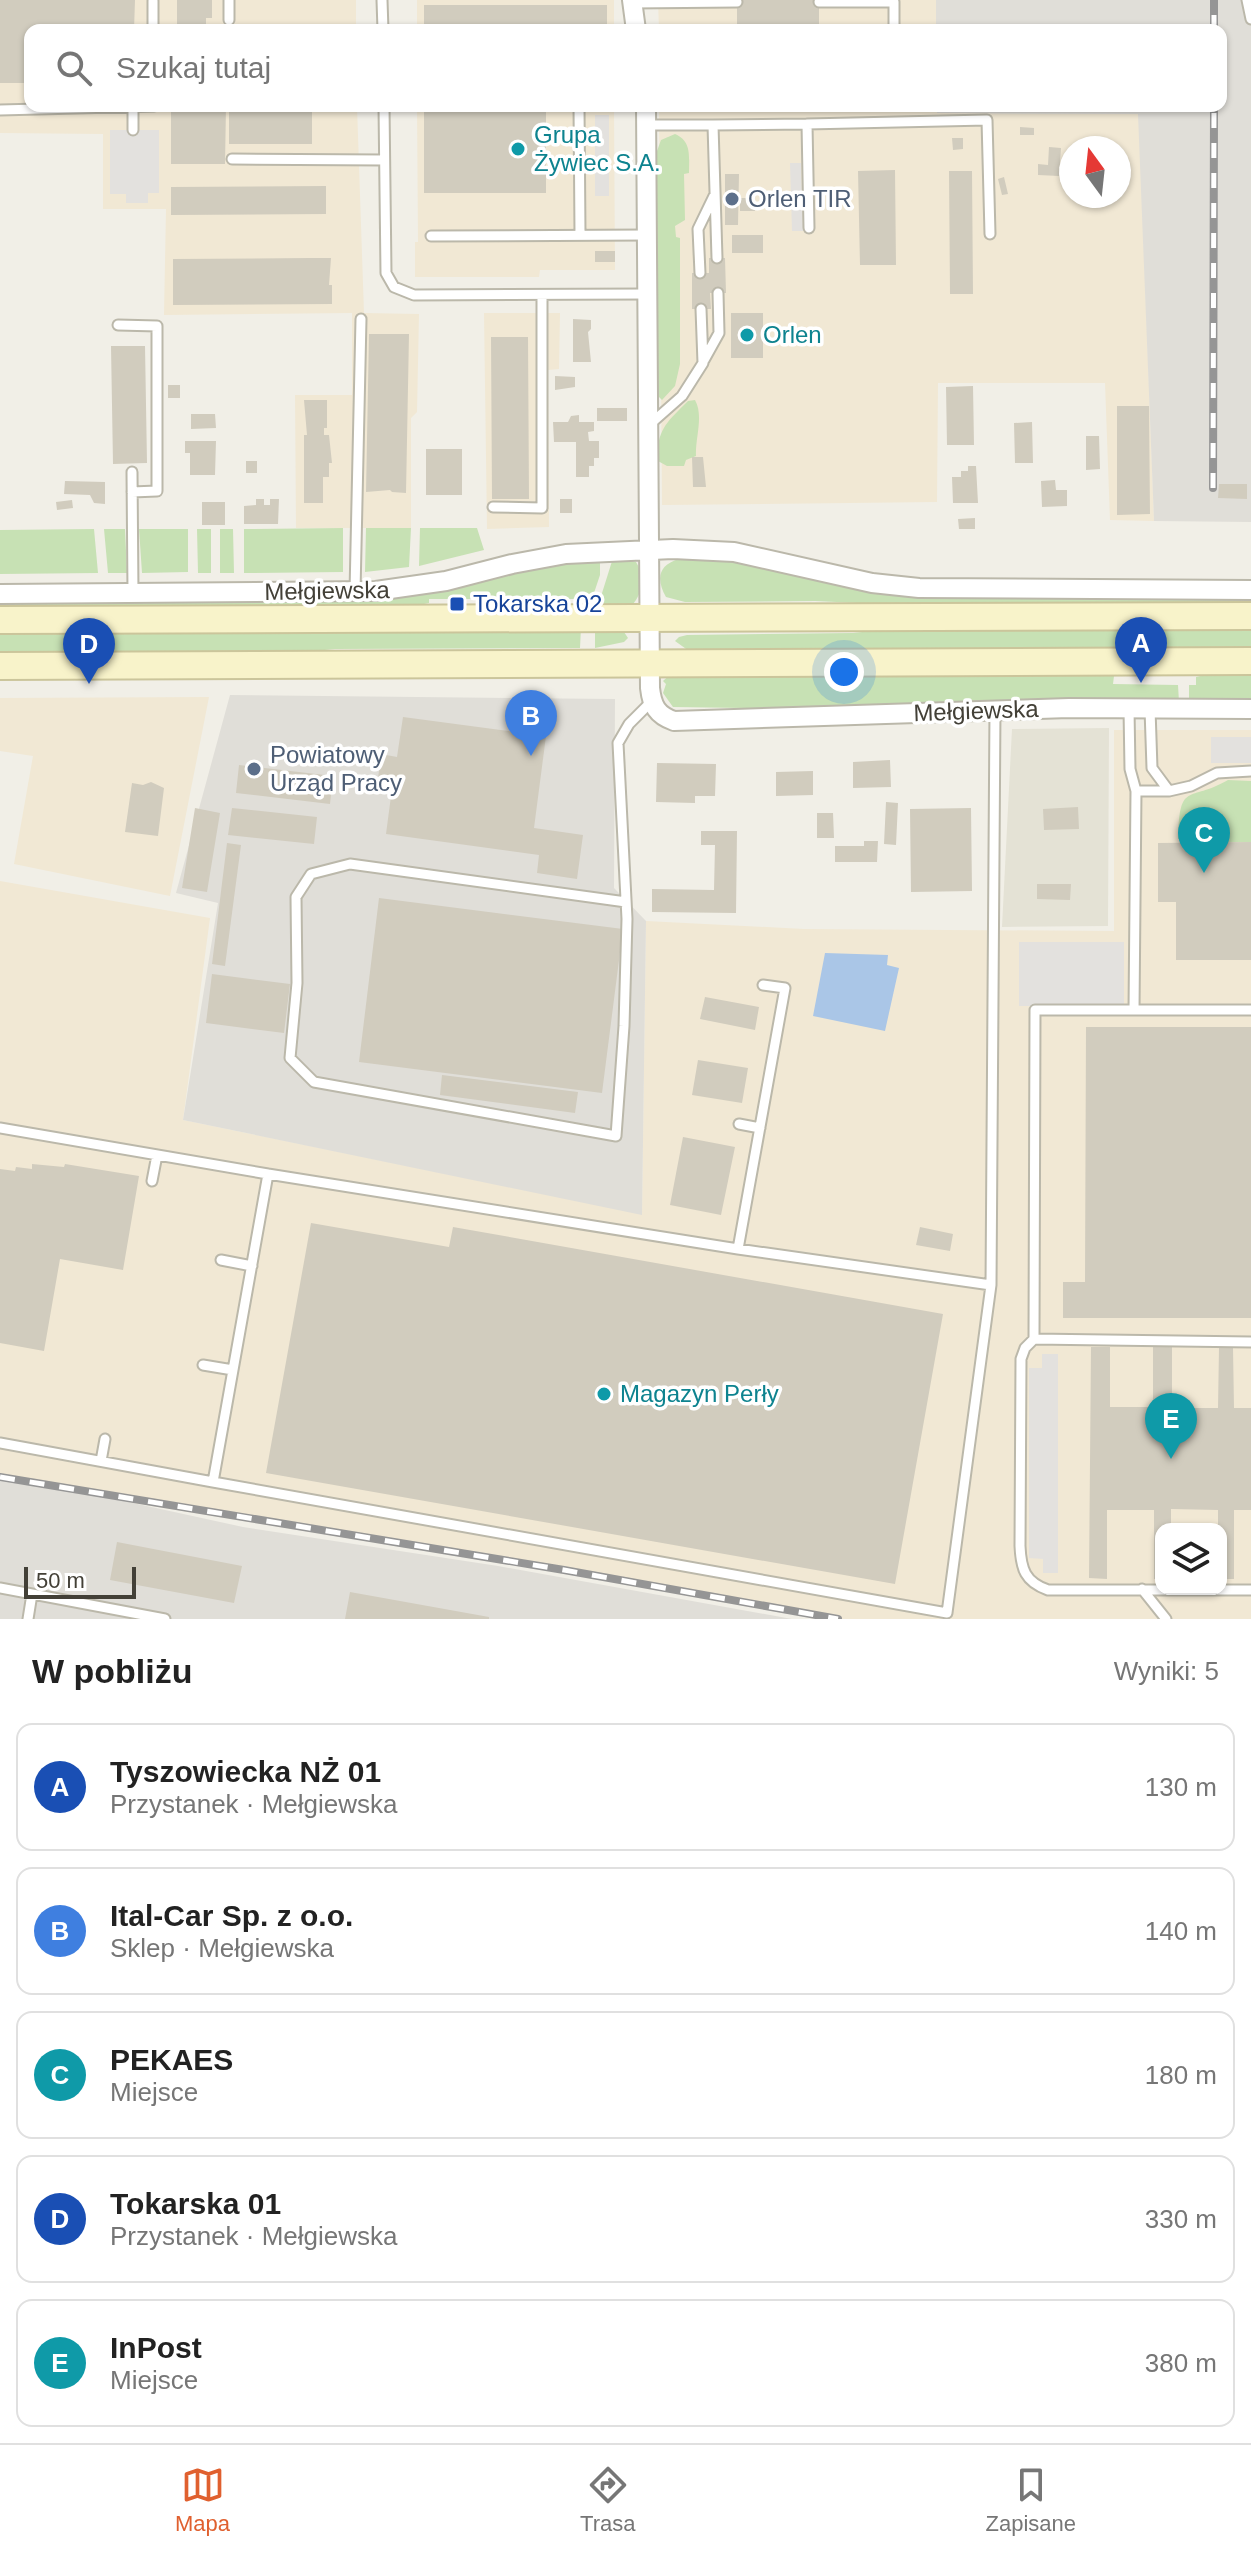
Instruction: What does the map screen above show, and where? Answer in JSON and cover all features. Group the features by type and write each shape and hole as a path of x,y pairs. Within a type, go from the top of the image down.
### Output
{"main road":[{"name":"Mełgiewska","path":"0,620 1251,616"},
{"name":"Mełgiewska","path":"0,666 1251,661"}],"street":[{"path":"632,1 635,24"},
{"path":"647,115 651,702"},
{"name":"Mełgiewska","path":"0,594 355,592 431,584 546,556 649,550 734,552 872,583 919,588 1251,590"},
{"name":"Mełgiewska","path":"651,702 658,713 674,721 995,710 1251,709"}],"lane":[{"path":"229,0 229,20"},
{"path":"382,0 383,24"},
{"path":"1247,0 1251,19"},
{"path":"153,1 153,24"},
{"path":"632,1 737,2"},
{"path":"819,2 894,2 894,24"},
{"path":"0,110 24,110"},
{"path":"133,112 133,130"},
{"path":"384,112 386,273 394,287 414,295 648,294"},
{"path":"579,112 580,234"},
{"path":"647,115 713,125 987,120 990,234"},
{"path":"807,124 809,228"},
{"path":"713,125 717,258"},
{"path":"232,159 384,160"},
{"path":"700,273 698,229 715,193"},
{"path":"431,236 647,235"},
{"path":"648,426 682,396 719,333 718,293"},
{"path":"493,507 542,508 542,295"},
{"path":"701,309 703,363"},
{"path":"355,592 361,319"},
{"path":"118,325 157,326 157,491 132,492"},
{"path":"132,472 133,593"},
{"path":"626,902 350,864 311,874 296,897 297,983 290,1058 314,1082 616,1136 624,1026 626,902 618,743 629,724 651,702"},
{"path":"1129,709 1130,769 1136,791 1134,1010"},
{"path":"1150,709 1152,768 1169,791"},
{"path":"0,1443 947,1613 991,1285 995,710"},
{"path":"1136,791 1169,791 1191,786 1217,773 1251,771"},
{"path":"738,1249 785,988 763,985"},
{"path":"1251,1010 1035,1010 1034,1339 1025,1348 1021,1359 1020,1546 1026,1577 1048,1590 1251,1590"},
{"path":"739,1124 760,1128"},
{"path":"0,1128 738,1249 991,1285"},
{"path":"152,1181 157,1155"},
{"path":"213,1482 268,1174"},
{"path":"221,1260 252,1266"},
{"path":"1034,1339 1251,1342"},
{"path":"203,1365 233,1370"},
{"path":"101,1461 105,1439"},
{"path":"0,1588 165,1619"},
{"path":"1142,1589 1166,1619"},
{"path":"28,1619 32,1594"}],"shaded area":[{"path":"0,0 356,0 356,24 24,24 24,112 357,112 364,313 419,314 417,412 411,418 411,528 296,528 295,395 352,395 352,313 164,315 166,209 103,209 103,134 0,133"},
{"path":"417,0 614,0 614,24 417,24"},
{"path":"658,0 936,0 936,24 659,24"},
{"path":"936,0 1251,0 1251,522 1154,521 1138,114 937,113 1227,112 1227,24 936,24"},
{"path":"417,112 614,112 615,270 540,270 539,277 415,277 415,242 418,242"},
{"path":"659,112 1139,114 1154,521 1110,520 1105,383 938,383 937,502 662,505"},
{"path":"595,115 609,115 609,196 595,196"},
{"path":"110,130 159,130 159,193 148,193 148,203 126,203 126,194 110,194"},
{"path":"790,163 801,163 803,231 792,231"},
{"path":"484,313 560,313 559,369 548,370 549,527 487,529"},
{"path":"230,695 615,699 614,888 646,921 642,1215 183,1120 218,903 176,893"},
{"path":"209,697 170,896 14,864 33,756 0,751 0,698"},
{"path":"1109,728 1108,926 1002,927 1012,729"},
{"path":"1114,730 1251,730 1251,1619 843,1619 0,1481 0,881 210,918 183,1120 642,1214 646,921 804,929 1114,931"},
{"path":"1211,737 1251,737 1251,763 1211,763"},
{"path":"1019,942 1124,942 1124,1006 1019,1006"},
{"path":"1042,1354 1058,1354 1058,1573 1043,1573 1043,1559 1029,1558 1029,1368 1042,1368"},
{"path":"0,1474 243,1527 498,1566 792,1619 0,1619"}],"green space":[{"path":"675,134 687,145 689,161 689,173 684,174 685,220 675,226 676,237 680,238 680,364 675,386 662,400 656,385 657,256 653,233 657,211 657,151 661,140"},
{"path":"695,400 699,420 696,456 686,460 684,466 667,466 658,461 661,434 688,401"},
{"path":"343,528 343,572 244,573 244,529"},
{"path":"366,528 411,528 409,567 365,572"},
{"path":"420,528 477,528 484,550 419,566"},
{"path":"94,529 98,573 0,574 0,530"},
{"path":"104,529 125,529 127,573 108,573"},
{"path":"139,529 188,529 188,572 142,573"},
{"path":"197,529 211,529 211,573 198,573"},
{"path":"220,529 233,529 234,573 220,573"},
{"path":"613,558 636,562 642,579 640,590 632,605 597,609"},
{"path":"583,559 600,559 600,575 592,599 429,599 429,603 390,611 0,613 0,603 378,599 462,587 516,571"},
{"path":"679,559 764,566 903,596 1251,598 1251,606 685,602 666,597 660,579 663,569"},
{"path":"935,624 1251,625 1251,652 689,651 675,641 687,635 853,633"},
{"path":"581,627 580,648 335,649 273,655 0,658 0,630"},
{"path":"595,627 624,632 628,638 624,642 595,648"},
{"path":"1045,669 1114,676 1113,684 1178,685 1179,702 745,712 744,708 673,707 663,693 666,684 663,681 672,673"},
{"path":"1227,670 1251,670 1251,702 1189,701 1189,685 1196,685 1196,677"},
{"path":"1228,780 1251,781 1251,842 1183,843 1182,839 1178,839 1184,800"}],"water":[{"path":"825,953 888,955 887,965 899,968 885,1031 813,1016"}],"building":[{"path":"0,0 135,0 134,24 24,24 24,83 0,83"},
{"path":"177,0 212,0 212,18 206,18 206,24 177,24"},
{"path":"737,0 819,0 819,24 737,24"},
{"path":"424,5 607,5 607,24 424,24"},
{"path":"171,112 226,112 225,164 171,164"},
{"path":"229,112 312,112 312,144 229,144"},
{"path":"424,112 546,112 546,193 424,193"},
{"path":"1020,127 1034,128 1034,135 1020,135"},
{"path":"952,138 963,138 963,149 953,150"},
{"path":"1049,147 1059,148 1059,176 1038,175 1038,164 1048,165"},
{"path":"895,170 896,265 860,265 858,171"},
{"path":"949,171 972,171 973,294 950,294"},
{"name":"Orlen TIR","path":"725,174 739,174 738,225 725,225"},
{"path":"1004,177 1008,194 1002,195 998,179"},
{"path":"326,186 326,214 171,215 171,187"},
{"path":"740,198 755,198 755,211 740,211"},
{"name":"Orlen","path":"732,235 763,235 763,253 732,253"},
{"path":"595,251 615,251 615,262 595,262"},
{"path":"331,258 329,285 332,285 332,304 173,305 173,259"},
{"name":"Orlen","path":"709,258 725,258 726,293 710,293 711,309 692,309 692,273 709,273"},
{"name":"Orlen","path":"731,313 763,313 763,358 731,358"},
{"path":"573,319 591,320 588,332 591,362 573,362"},
{"path":"369,334 409,334 406,493 390,490 366,492"},
{"path":"491,337 528,337 529,499 492,499"},
{"path":"111,346 145,346 147,463 113,464"},
{"path":"555,376 575,377 575,387 555,390"},
{"path":"168,385 180,385 180,398 168,398"},
{"path":"973,386 974,445 947,445 946,387"},
{"path":"304,400 327,400 324,435 329,435 332,463 329,463 329,477 323,477 323,503 304,503 304,435 307,435"},
{"path":"1117,406 1149,406 1150,514 1117,515"},
{"path":"597,408 627,408 627,421 597,421"},
{"path":"191,414 215,414 216,428 191,429"},
{"path":"579,415 579,422 594,422 594,431 588,432 589,441 599,441 599,458 594,458 594,466 589,466 589,477 576,477 576,442 554,442 553,422 568,422 571,416"},
{"path":"1032,422 1033,463 1015,463 1014,423"},
{"path":"1086,436 1099,436 1100,469 1086,470"},
{"path":"185,441 216,441 215,475 190,475 190,453 185,453"},
{"path":"426,449 462,449 462,495 426,495"},
{"path":"692,457 703,457 706,487 693,487"},
{"path":"246,461 257,461 257,473 246,473"},
{"path":"968,466 976,466 978,503 953,503 952,477 961,477 961,471 968,471"},
{"path":"1055,480 1056,490 1067,490 1067,506 1042,507 1041,481"},
{"path":"65,481 105,482 105,504 94,503 90,495 64,494"},
{"path":"1219,484 1247,484 1247,499 1218,498"},
{"path":"256,499 264,499 264,505 270,505 270,499 279,499 278,524 244,524 244,506 256,505"},
{"path":"560,499 572,499 572,513 560,513"},
{"path":"72,500 73,508 57,510 56,502"},
{"path":"202,502 225,502 225,525 202,525"},
{"path":"975,518 975,529 959,529 958,519"},
{"path":"403,717 546,736 534,828 583,835 577,879 537,873 539,855 386,834 393,781 378,779 381,754 397,757"},
{"path":"890,760 891,787 853,788 853,762"},
{"path":"657,763 716,764 715,796 695,796 695,803 656,802"},
{"path":"239,765 333,776 330,804 236,793"},
{"path":"813,771 813,795 776,796 776,772"},
{"path":"151,782 164,788 158,836 125,832 132,783 143,785"},
{"path":"886,802 898,803 896,845 884,844"},
{"path":"1078,807 1079,829 1044,830 1043,809"},
{"path":"195,808 220,813 207,892 182,888"},
{"path":"232,808 317,817 314,844 228,835"},
{"path":"971,808 972,891 911,892 910,809"},
{"path":"817,813 833,813 834,838 817,838"},
{"path":"701,831 737,831 736,913 652,912 652,889 714,890 715,845 701,845"},
{"path":"864,841 878,841 877,862 835,862 835,846 864,846"},
{"path":"1251,842 1251,960 1176,960 1176,902 1158,902 1158,843"},
{"path":"227,843 241,845 225,966 212,964"},
{"path":"1037,884 1071,884 1070,900 1037,899"},
{"path":"379,898 623,929 602,1093 359,1062"},
{"path":"212,974 290,984 284,1033 206,1023"},
{"path":"705,997 759,1007 755,1030 700,1019"},
{"path":"1086,1027 1251,1027 1251,1318 1063,1318 1063,1282 1085,1282"},
{"path":"698,1060 748,1068 742,1103 692,1095"},
{"path":"442,1075 578,1092 575,1113 440,1095"},
{"path":"683,1137 735,1147 721,1215 670,1205"},
{"path":"32,1164 64,1167 65,1164 139,1176 123,1270 60,1259 44,1351 0,1343 0,1169 32,1169"},
{"name":"Magazyn Perły","path":"311,1223 449,1247 453,1227 943,1314 895,1584 266,1473"},
{"path":"920,1227 953,1234 950,1251 916,1245"},
{"path":"1153,1346 1172,1346 1172,1408 1218,1408 1219,1348 1233,1348 1234,1408 1251,1408 1251,1510 1234,1510 1234,1579 1227,1579 1227,1523 1218,1523 1218,1510 1171,1509 1171,1523 1155,1523 1155,1579 1154,1510 1107,1510 1107,1579 1089,1578 1091,1347 1110,1347 1110,1407 1153,1407"},
{"path":"117,1542 242,1566 234,1603 110,1580"},
{"path":"350,1592 489,1617 489,1619 345,1619"}],"railway":[{"path":"1214,0 1214,24"},
{"path":"1213,488 1214,112"},
{"path":"0,1477 564,1570 838,1619"}],"place":[{"name":"Grupa Żywiec S.A.","path":"518,149"},
{"name":"Orlen TIR","path":"732,199"},
{"name":"Orlen","path":"747,335"},
{"name":"Tokarska 02","path":"457,604"},
{"name":"Tyszowiecka NŻ 01","path":"1141,683"},
{"name":"Tokarska 01","path":"89,684"},
{"name":"Ital-Car Sp. z o.o.","path":"531,756"},
{"name":"Powiatowy Urząd Pracy","path":"254,769"},
{"name":"PEKAES","path":"1204,873"},
{"name":"Magazyn Perły","path":"604,1394"},
{"name":"InPost","path":"1171,1459"}]}
